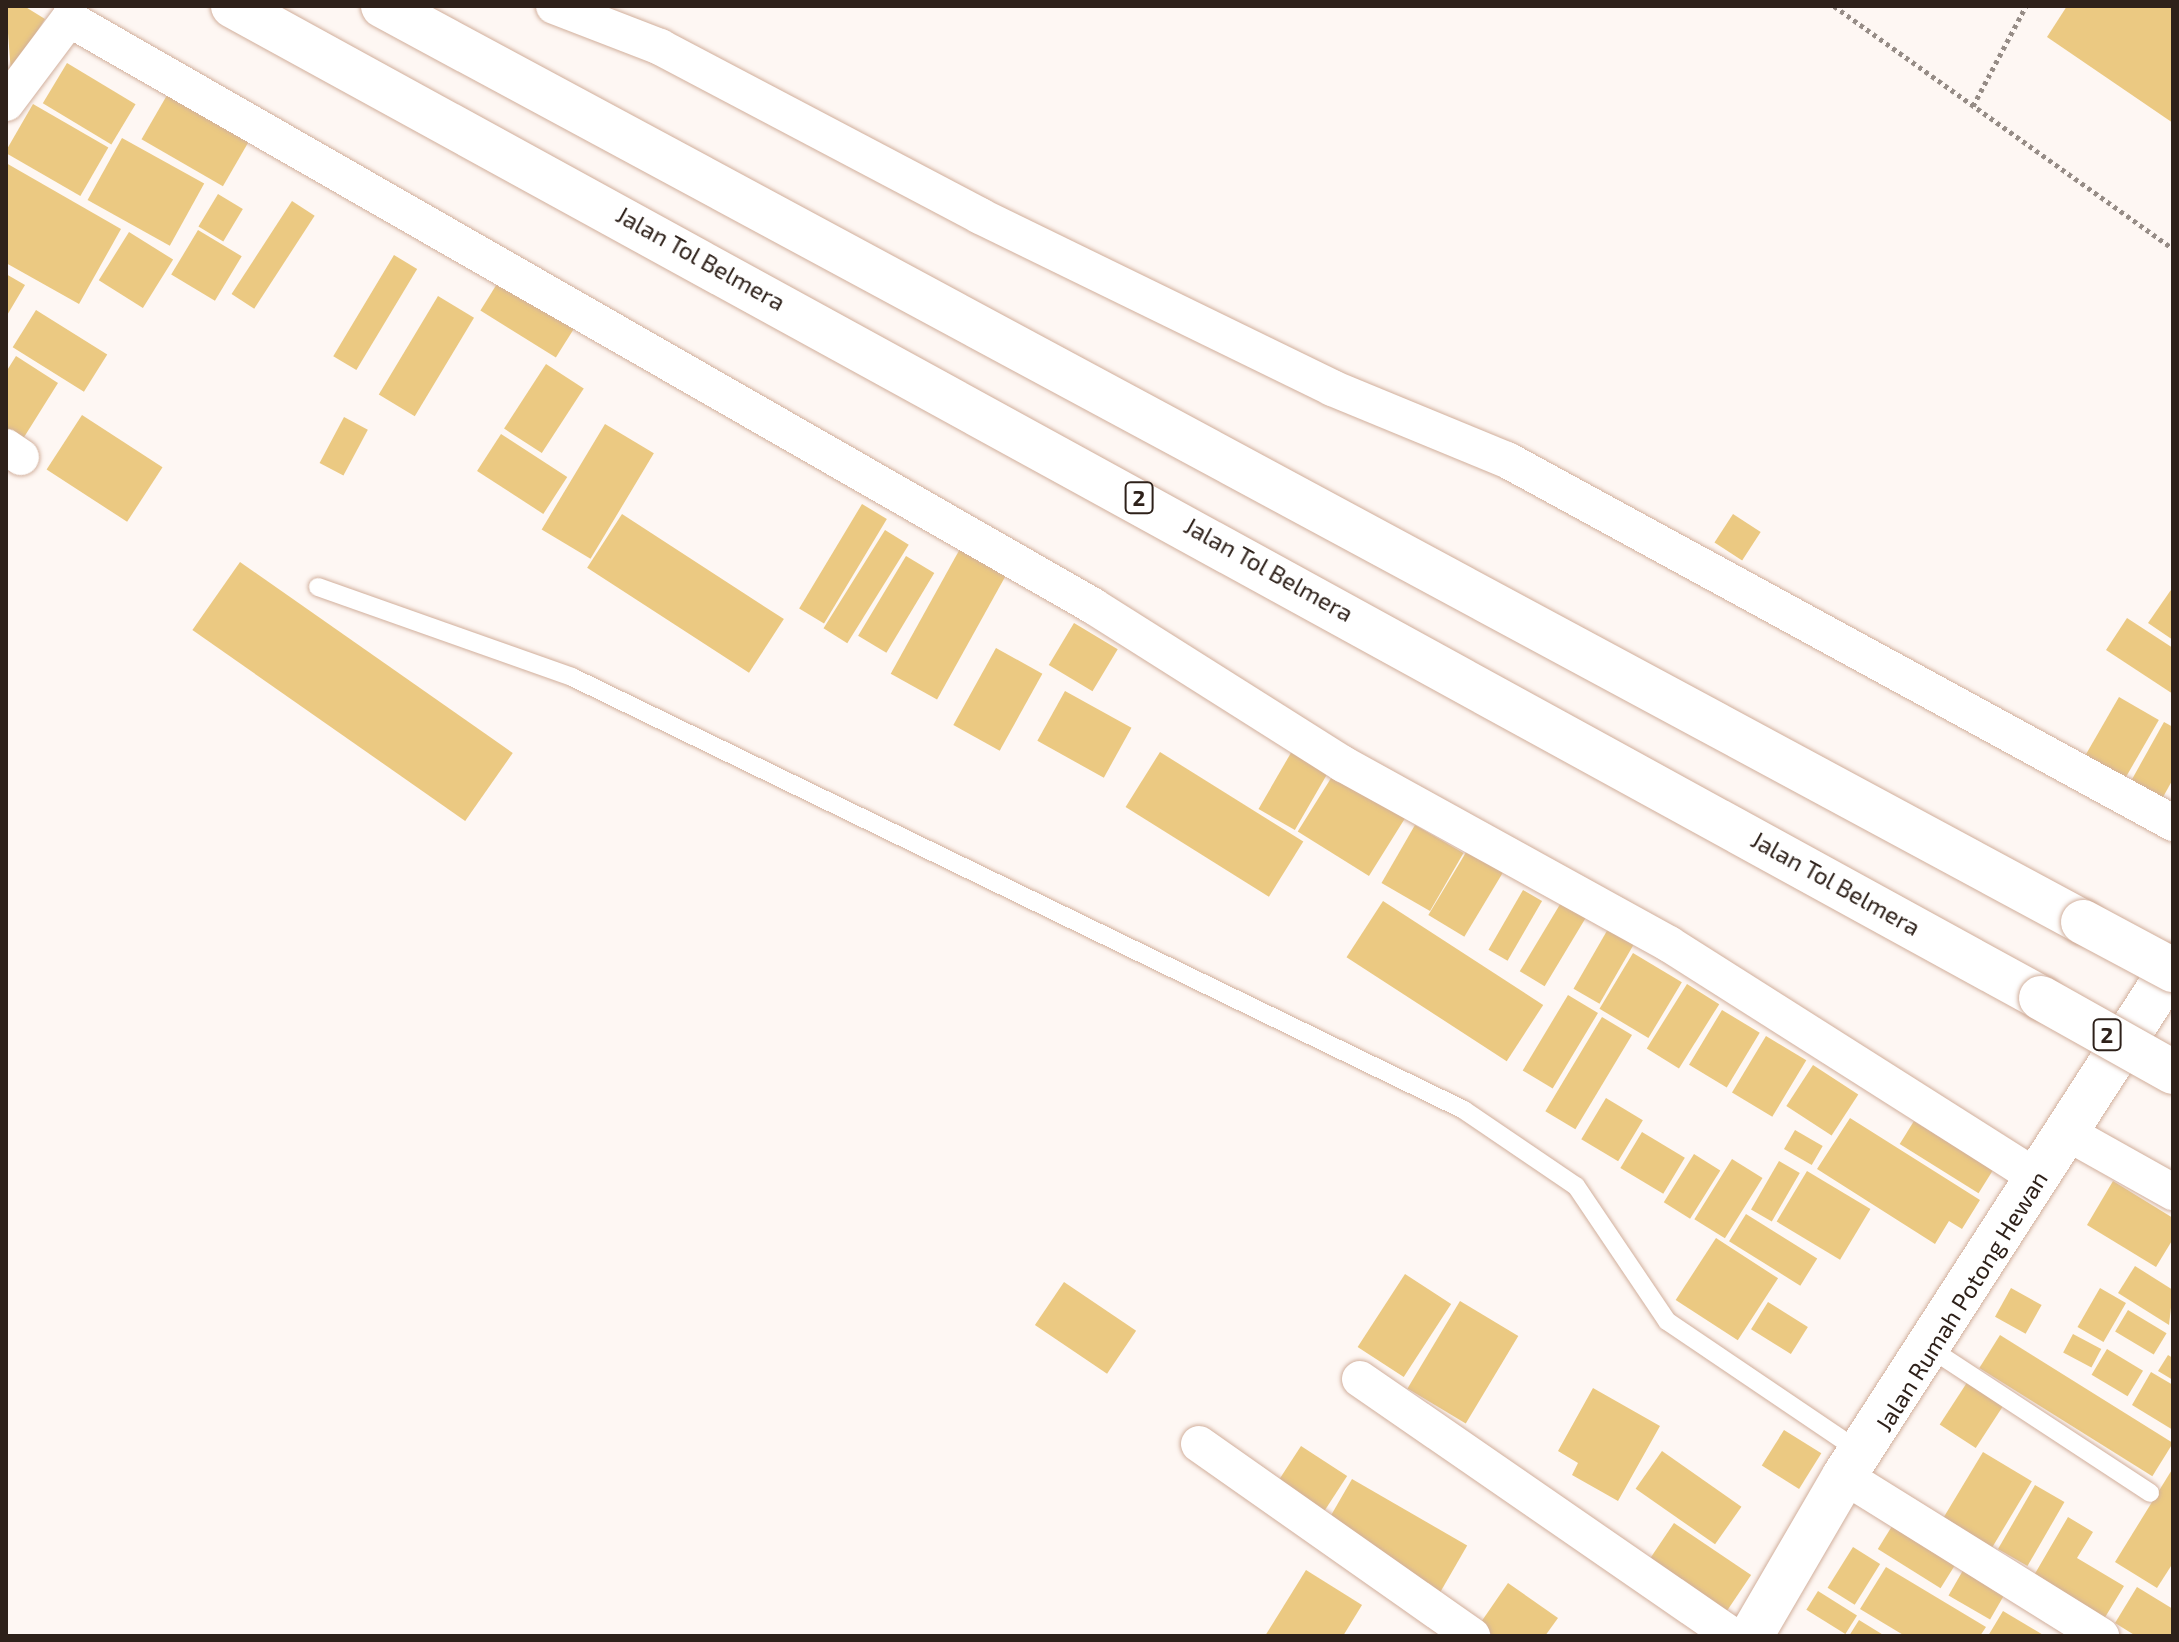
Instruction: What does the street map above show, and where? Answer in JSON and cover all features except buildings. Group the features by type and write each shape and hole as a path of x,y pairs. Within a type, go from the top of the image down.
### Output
{"main road":[{"name":"Jalan Tol Belmera","path":"233,6 2173,1072"},
{"path":"383,6 2173,968"},
{"name":"Jalan Rumah Potong Hewan","path":"1751,1636 1854,1466 2173,968"}],"street":[{"path":"554,6 660,47 980,216 1332,388 1507,460 2173,823"},
{"path":"6,103 58,12 1093,606 1343,764 1669,944 2038,1178"},
{"path":"2066,1132 2173,1192"},
{"path":"1360,1379 1732,1636"},
{"path":"1199,1444 1472,1636"},
{"path":"1854,1466 2101,1636"}],"lane":[{"path":"318,587 572,677 1464,1110 1576,1186 1667,1321 1854,1466"},
{"path":"1931,1349 2150,1493"}],"path":[{"path":"1834,6 2173,249"},
{"path":"1973,106 2026,6"}]}
